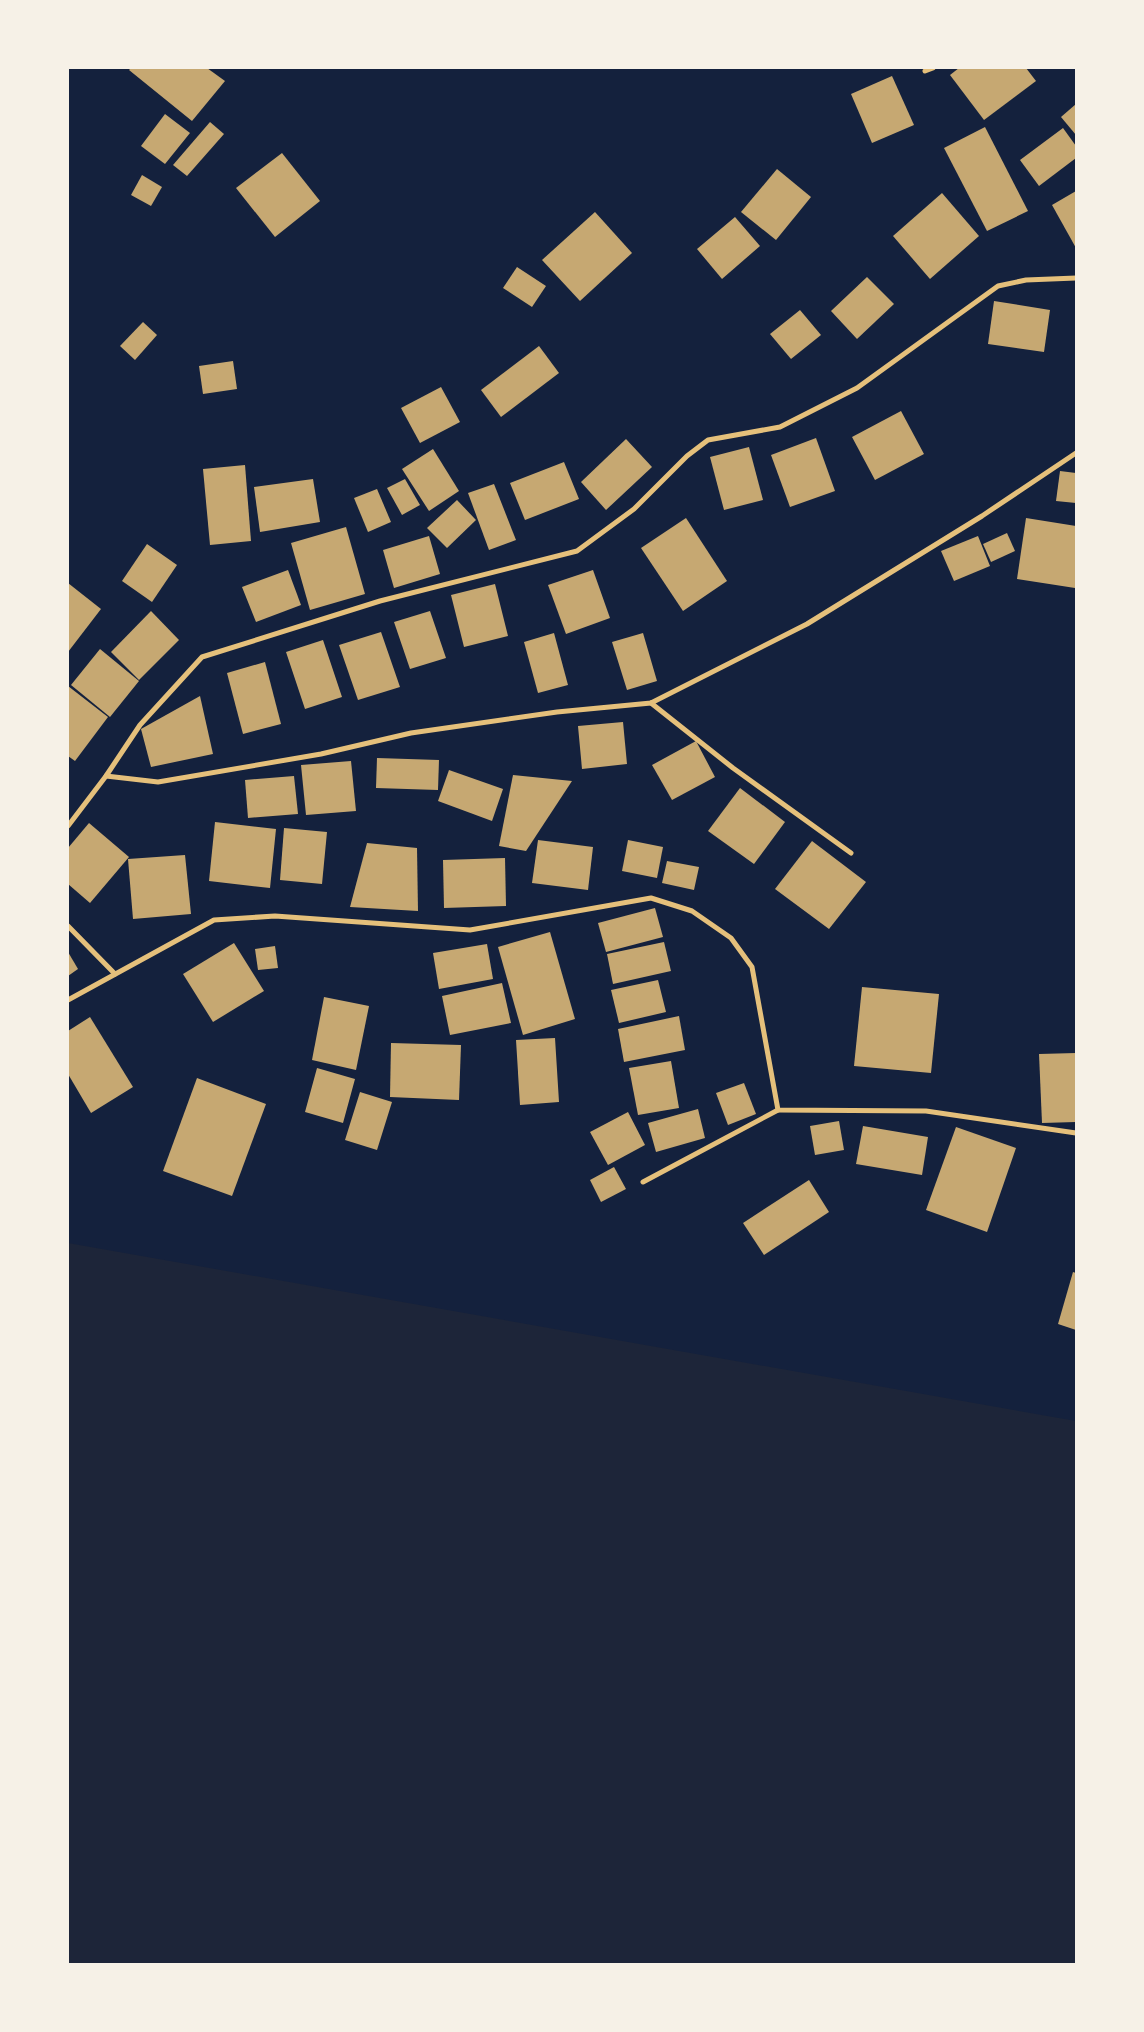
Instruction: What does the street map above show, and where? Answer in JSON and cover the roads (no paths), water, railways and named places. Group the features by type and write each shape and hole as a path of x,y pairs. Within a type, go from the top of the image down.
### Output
{"street":[{"path":"925,72 933,68"},
{"path":"68,826 106,776 140,725 202,657 380,601 577,552 634,508 687,456 708,440 780,427 857,388 998,286 1026,280 1076,278"},
{"path":"106,776 158,782 321,754 411,733 557,712 651,703 807,624 982,516 1076,453"},
{"path":"651,703 733,768 852,853"},
{"path":"68,1000 214,920 275,916 470,930 651,898 692,911 731,938 752,967 778,1110"},
{"path":"68,926 115,974"},
{"path":"643,1182 778,1110 926,1111 1076,1133"}]}
